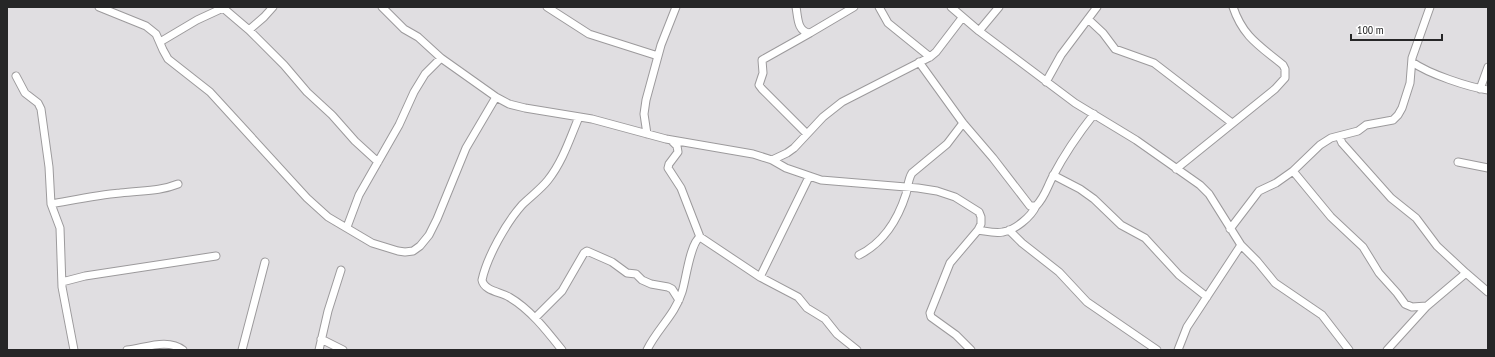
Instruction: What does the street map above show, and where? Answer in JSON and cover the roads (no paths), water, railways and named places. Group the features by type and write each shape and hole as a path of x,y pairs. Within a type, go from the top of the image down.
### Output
{"street":[{"path":"99,7 146,26 156,34 168,58 210,92 307,198 328,217 372,242 398,251 413,251 420,246 429,235 466,148 496,97"},
{"path":"249,30 264,17 272,7"},
{"path":"382,7 404,29 418,37 441,58 496,97 509,104 579,117 672,141 741,151 772,160 786,168 809,177 836,182 908,187 937,191 955,196 979,212 981,224 978,230 950,263 930,313 931,317 956,335 971,350"},
{"path":"547,7 589,34 658,56"},
{"path":"647,134 644,114 646,100 658,56 676,7"},
{"path":"796,7 798,22 801,29 804,32 810,33"},
{"path":"807,134 759,85 763,73 762,60 854,7"},
{"path":"879,7 888,23 930,57"},
{"path":"951,7 978,31 1075,103 1136,140 1200,185 1209,194 1240,245 1257,261 1275,283 1322,315 1349,350"},
{"path":"978,31 999,7"},
{"path":"1046,82 1062,55 1097,7"},
{"path":"1176,169 1275,89 1285,78 1286,73 1283,65 1246,33 1237,19 1233,7"},
{"path":"1230,229 1259,191 1276,183 1293,171 1320,145 1374,122 1393,120 1398,116 1410,83 1412,58 1430,7"},
{"path":"160,42 197,20 222,8 249,30 284,64 299,83 332,115 355,141 378,162"},
{"path":"772,160 794,148 823,117 842,102 930,57 936,52 962,18"},
{"path":"1088,19 1103,33 1115,49 1154,64 1232,123"},
{"path":"347,227 360,195 399,125 420,82 425,74 441,58"},
{"path":"920,62 963,123 993,158 1029,206 1036,206"},
{"path":"1412,62 1419,67 1468,85 1488,90"},
{"path":"1480,88 1488,67"},
{"path":"16,76 25,93 40,106 49,167 51,204 60,228 62,282 74,350"},
{"path":"978,230 998,233 1009,230 1034,212 1036,206 1046,193 1053,175 1076,138 1094,114"},
{"path":"562,350 535,318 508,296 486,288 482,284 482,280 490,256 512,218 521,206 548,181 558,166 579,117"},
{"path":"859,255 869,250 888,230 902,207 909,178 912,173 947,144 963,123"},
{"path":"1339,136 1342,143 1391,198 1416,218 1437,246 1488,292"},
{"path":"672,141 677,146 678,152 669,164 668,168 682,188 700,237 760,277 798,297 807,308 825,318 837,334 857,350"},
{"path":"1458,162 1488,168"},
{"path":"1293,171 1331,217 1363,248 1378,273 1405,304 1412,307 1427,306"},
{"path":"1053,175 1080,189 1094,199 1121,225 1145,238 1179,275 1207,297"},
{"path":"760,277 809,177"},
{"path":"51,204 120,192 166,189 178,184"},
{"path":"1009,230 1027,248 1059,272 1087,302 1157,350"},
{"path":"647,350 672,315 682,292 696,240 700,237"},
{"path":"1178,350 1187,327 1240,245"},
{"path":"535,318 562,292 586,251 612,262 627,273 636,274 642,280 651,284 668,287 679,300"},
{"path":"62,282 91,275 216,256"},
{"path":"242,350 265,262"},
{"path":"319,350 340,270"},
{"path":"1387,350 1427,306 1466,273"},
{"path":"321,339 343,350"},
{"path":"127,350 164,344 179,346 183,350"}]}
